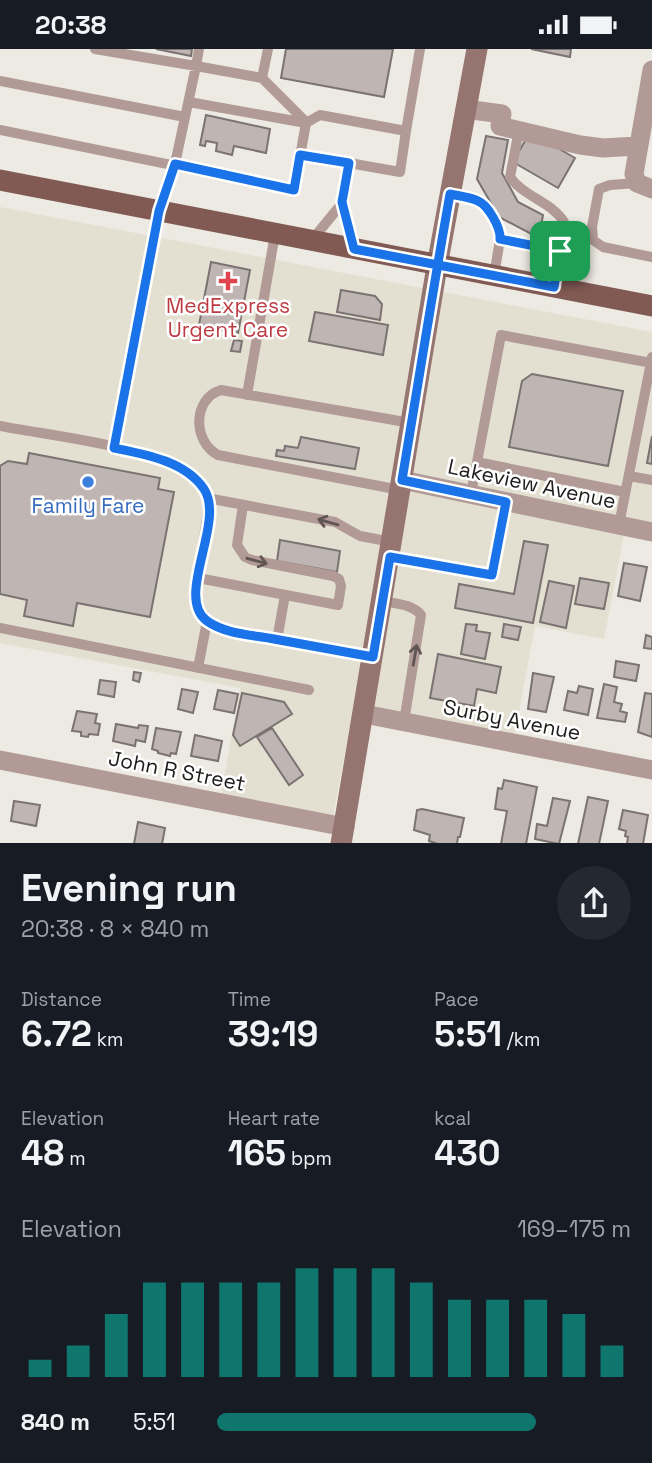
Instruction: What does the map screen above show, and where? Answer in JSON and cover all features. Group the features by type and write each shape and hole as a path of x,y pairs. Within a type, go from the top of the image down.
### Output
{"main road":[{"path":"343,835 437,266 477,49"},
{"path":"0,180 652,306"}],"street":[{"path":"645,186 634,174 652,70"},
{"path":"465,109 502,114 500,126 580,145 603,148 637,146"},
{"name":"Lakeview Avenue","path":"401,485 471,494 652,532"},
{"name":"Surby Avenue","path":"364,714 652,770"},
{"name":"John R Street","path":"0,760 343,835"}],"lane":[{"path":"95,49 262,78 306,123"},
{"path":"114,448 159,211 175,164 199,49"},
{"path":"262,78 268,49"},
{"path":"300,155 400,172 420,49"},
{"path":"0,81 185,117"},
{"path":"189,102 306,123 320,115 406,131"},
{"path":"0,130 294,190 306,123"},
{"path":"519,130 510,177 522,189 560,215 564,227 554,287"},
{"path":"349,163 342,202 354,249"},
{"path":"645,186 610,185 599,189 592,227 593,240 603,247 652,257"},
{"path":"450,194 479,201 501,232 494,276"},
{"path":"311,241 342,202"},
{"path":"247,395 275,234"},
{"path":"500,239 560,251"},
{"path":"471,494 501,335 652,361 619,525"},
{"path":"401,485 218,455 203,443 199,432 200,420 207,399 214,392 221,390 412,423"},
{"path":"0,426 166,461 194,477 205,491 207,499 208,523 195,596 197,608 207,621 226,629 373,657"},
{"path":"477,462 625,492"},
{"path":"629,476 652,481"},
{"path":"207,499 335,521 360,536 391,549 492,575 506,502"},
{"path":"198,577 338,605 341,586 339,579 252,561 245,557 237,545 243,505"},
{"path":"278,640 285,595"},
{"path":"383,601 408,606 421,615 404,722"},
{"path":"198,668 207,621"},
{"path":"0,628 309,690"}],"shaded area":[{"path":"0,207 652,332 652,535 625,530 604,639 535,626 515,733 354,705 333,816 221,795 240,688 0,643"}],"building":[{"path":"156,49 192,49 191,56"},
{"path":"286,49 393,49 384,97 281,78"},
{"path":"531,49 571,49 570,57"},
{"path":"206,115 270,129 266,153 234,146 232,155 216,151 217,143 206,141 205,146 200,145"},
{"path":"530,132 575,158 558,188 513,162"},
{"path":"486,136 508,140 502,173 518,202 543,215 539,238 499,217 477,179"},
{"path":"211,262 250,270 238,333 199,325"},
{"path":"341,290 375,296 382,304 380,320 337,312"},
{"path":"315,312 388,325 383,355 309,341"},
{"path":"234,340 242,341 240,352 231,351"},
{"path":"532,374 623,391 608,466 509,447 522,381"},
{"path":"652,436 652,464 647,463"},
{"path":"301,437 359,448 355,469 276,456 277,450 284,451 285,446 298,448"},
{"path":"29,453 160,478 158,489 174,492 150,617 77,603 73,626 24,616 27,600 0,594 0,466 8,461 27,464"},
{"path":"280,540 340,551 337,572 277,561"},
{"path":"524,541 548,545 533,623 455,608 459,584 514,594"},
{"path":"624,563 647,567 640,601 618,596"},
{"path":"580,578 609,583 604,609 575,604"},
{"path":"549,581 574,586 566,628 540,622"},
{"path":"466,624 477,625 476,631 490,633 485,659 461,654"},
{"path":"504,624 521,627 518,640 502,637"},
{"path":"646,635 652,637 652,649 644,648"},
{"path":"438,654 501,667 496,693 477,689 474,706 430,698"},
{"path":"616,661 639,665 636,681 614,677"},
{"path":"134,672 141,673 139,682 133,680"},
{"path":"533,673 554,677 546,712 528,709"},
{"path":"100,680 116,682 114,697 98,694"},
{"path":"604,684 617,687 614,702 622,704 620,711 627,713 625,722 597,718"},
{"path":"579,686 593,689 588,715 564,710 568,691 577,693"},
{"path":"182,689 198,692 193,713 178,709"},
{"path":"218,690 238,694 234,713 214,709"},
{"path":"242,693 284,702 292,714 240,746 233,735"},
{"path":"645,693 652,694 652,737 638,732"},
{"path":"77,711 97,714 95,723 100,724 98,735 81,736 81,732 72,731"},
{"path":"116,724 138,728 139,725 148,726 145,742 136,740 135,746 113,741"},
{"path":"156,728 181,732 176,754 171,753 170,756 152,749"},
{"path":"272,728 303,775 289,785 257,737"},
{"path":"195,735 222,741 218,761 191,756"},
{"path":"504,780 537,787 526,843 501,843 507,811 495,809 498,788 502,789"},
{"path":"588,797 608,801 599,843 578,843"},
{"path":"553,798 570,801 559,843 535,839 537,824 547,826"},
{"path":"14,801 40,805 36,826 11,821"},
{"path":"417,810 464,818 457,843 435,843 429,841 430,835 414,830"},
{"path":"623,810 648,815 643,843 627,843 626,831 619,829"},
{"path":"138,822 165,828 162,843 134,843"}],"place":[{"name":"MedExpress Urgent Care","path":"228,281"},
{"name":"Family Fare","path":"88,482"}],"route":[{"path":"560,251 500,239 501,232 484,205 479,201 450,194 437,266 431,301 402,480 506,502 492,575 390,557 373,657 242,633 207,621 197,608 195,596 208,523 209,505 205,491 194,477 166,461 114,448 159,211 175,164 294,190 300,155 349,163 342,202 354,249 437,266 554,287 560,251"}]}
